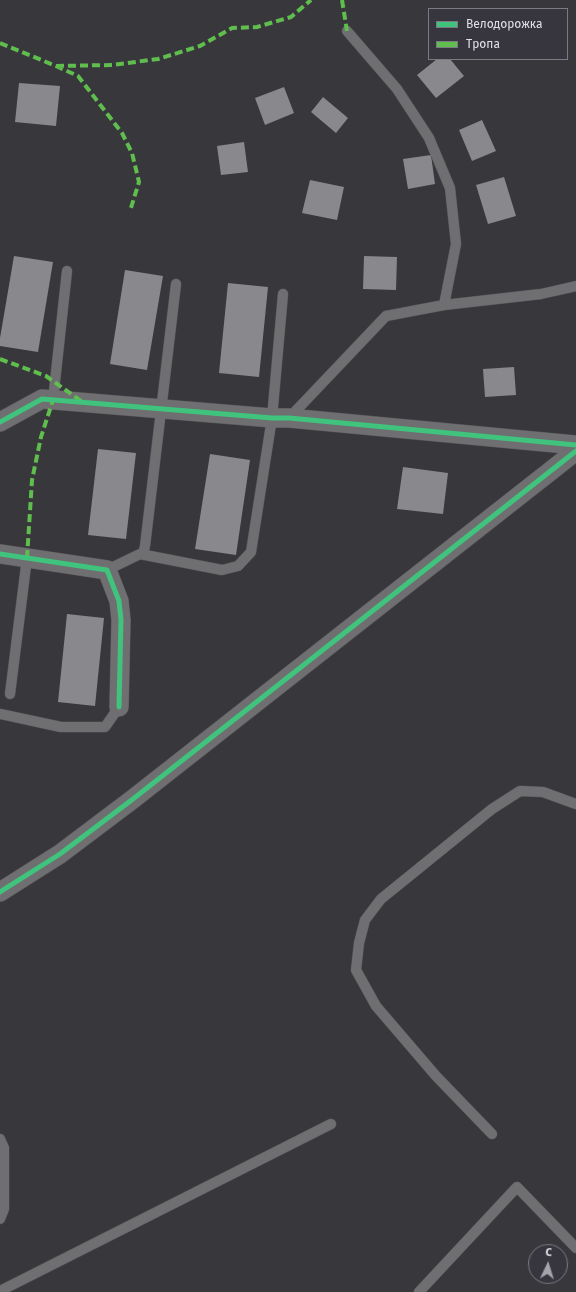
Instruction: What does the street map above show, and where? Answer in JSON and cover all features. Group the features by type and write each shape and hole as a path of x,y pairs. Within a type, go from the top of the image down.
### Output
{"street":[{"path":"0,422 42,399 280,418 576,445"},
{"path":"0,892 60,854 132,799 576,451"},
{"path":"0,554 107,570 119,601 121,620 119,707"}],"lane":[{"path":"347,31 397,89 429,138 450,188 456,244 444,304"},
{"path":"53,400 67,271"},
{"path":"143,554 162,409 176,284"},
{"path":"280,418 386,316 444,304 541,294 576,286"},
{"path":"107,570 140,554 143,554 222,570 238,566 251,552 280,418 283,294"},
{"path":"10,694 27,558"},
{"path":"0,714 61,726 105,726 119,707"},
{"path":"492,1134 436,1076 376,1006 356,970 359,943 365,920 380,899 492,809 520,791 543,792 576,804"},
{"path":"0,1291 331,1124"},
{"path":"0,1139 4,1148 4,1209 0,1219"},
{"path":"419,1292 517,1187 576,1248"}],"building":[{"path":"436,60 451,60 464,76 436,98 417,75"},
{"path":"19,83 60,86 56,126 15,122"},
{"path":"284,87 294,113 265,125 255,98"},
{"path":"323,97 348,118 336,133 311,112"},
{"path":"482,120 496,151 472,161 459,130"},
{"path":"244,142 248,172 221,175 217,146"},
{"path":"431,155 435,184 408,189 403,159"},
{"path":"504,177 516,216 488,224 476,185"},
{"path":"310,180 344,187 337,220 302,213"},
{"path":"14,256 53,262 38,352 0,346 0,338"},
{"path":"364,256 397,257 396,290 363,289"},
{"path":"125,270 163,276 147,370 110,364"},
{"path":"228,283 268,287 259,377 219,373"},
{"path":"514,367 516,395 485,397 483,369"},
{"path":"98,449 136,453 126,539 88,535"},
{"path":"210,454 250,460 236,555 195,549"},
{"path":"403,467 448,473 443,514 397,509"},
{"path":"67,614 104,618 95,706 58,702"}],"marked path":[{"path":"56,66 112,65 158,59 200,46 232,28 257,27 291,17 311,0"},
{"path":"342,0 347,31"},
{"path":"0,43 78,76 122,133 132,153 139,182 130,211"},
{"path":"0,359 46,376 81,401"},
{"path":"27,558 32,480 41,437 53,400"}],"cycle path":[{"path":"0,422 42,399 272,418 289,418 576,445"},
{"path":"0,892 60,854 133,799 576,451"},
{"path":"0,554 107,570 119,601 121,620 119,707"}]}
